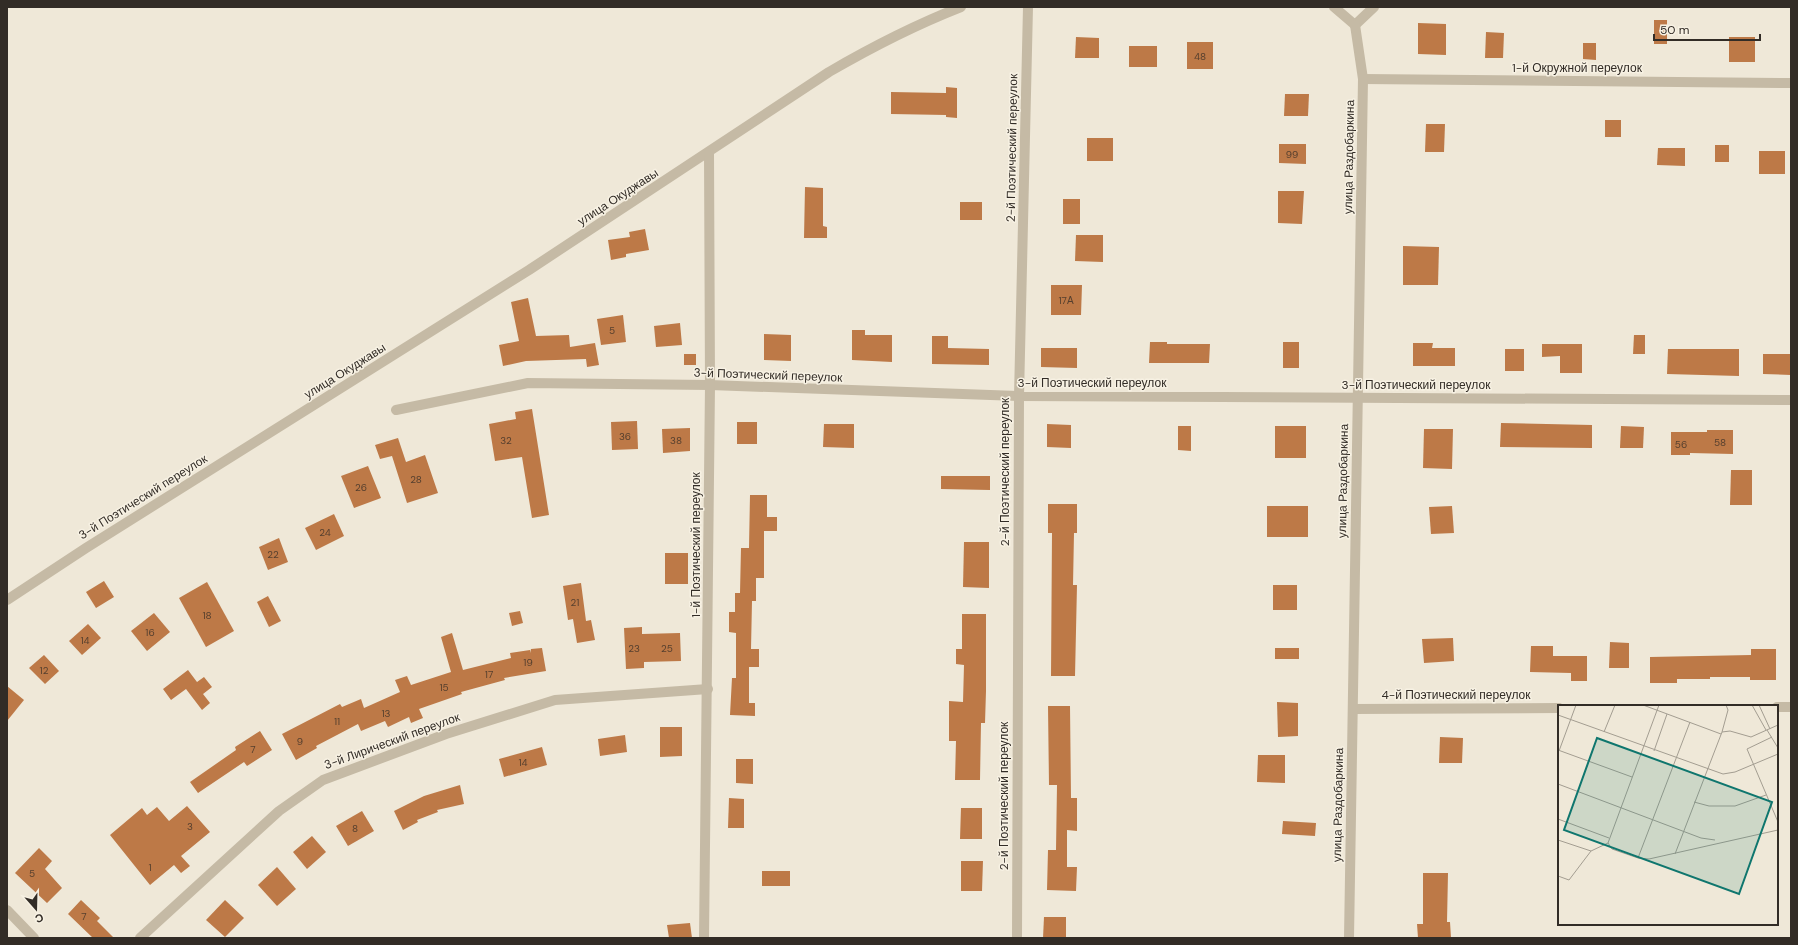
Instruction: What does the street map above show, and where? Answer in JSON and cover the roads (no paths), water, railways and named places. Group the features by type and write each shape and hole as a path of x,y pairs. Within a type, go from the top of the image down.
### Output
{"street":[{"name":"улица Окуджавы","path":"294,419 529,270 709,153 835,68 926,21 961,7"},
{"name":"2-й Поэтический переулок","path":"1017,938 1019,396 1028,7"},
{"path":"1334,7 1355,26 1374,7"},
{"name":"улица Раздобаркина","path":"1349,938 1363,79 1355,26"},
{"name":"1-й Окружной переулок","path":"1363,79 1791,82"},
{"name":"1-й Поэтический переулок","path":"704,938 708,689 710,385 709,153"},
{"name":"3-й Поэтический переулок","path":"396,410 528,383 710,385 1019,396 1791,400"},
{"name":"3-й Поэтический переулок","path":"7,600 86,548 294,419"},
{"name":"3-й Лирический переулок","path":"140,938 279,811 323,780 446,734 555,700 708,689"},
{"path":"1778,707 1791,707"},
{"name":"4-й Поэтический переулок","path":"1353,709 1558,708"},
{"path":"7,910 34,938"}]}
